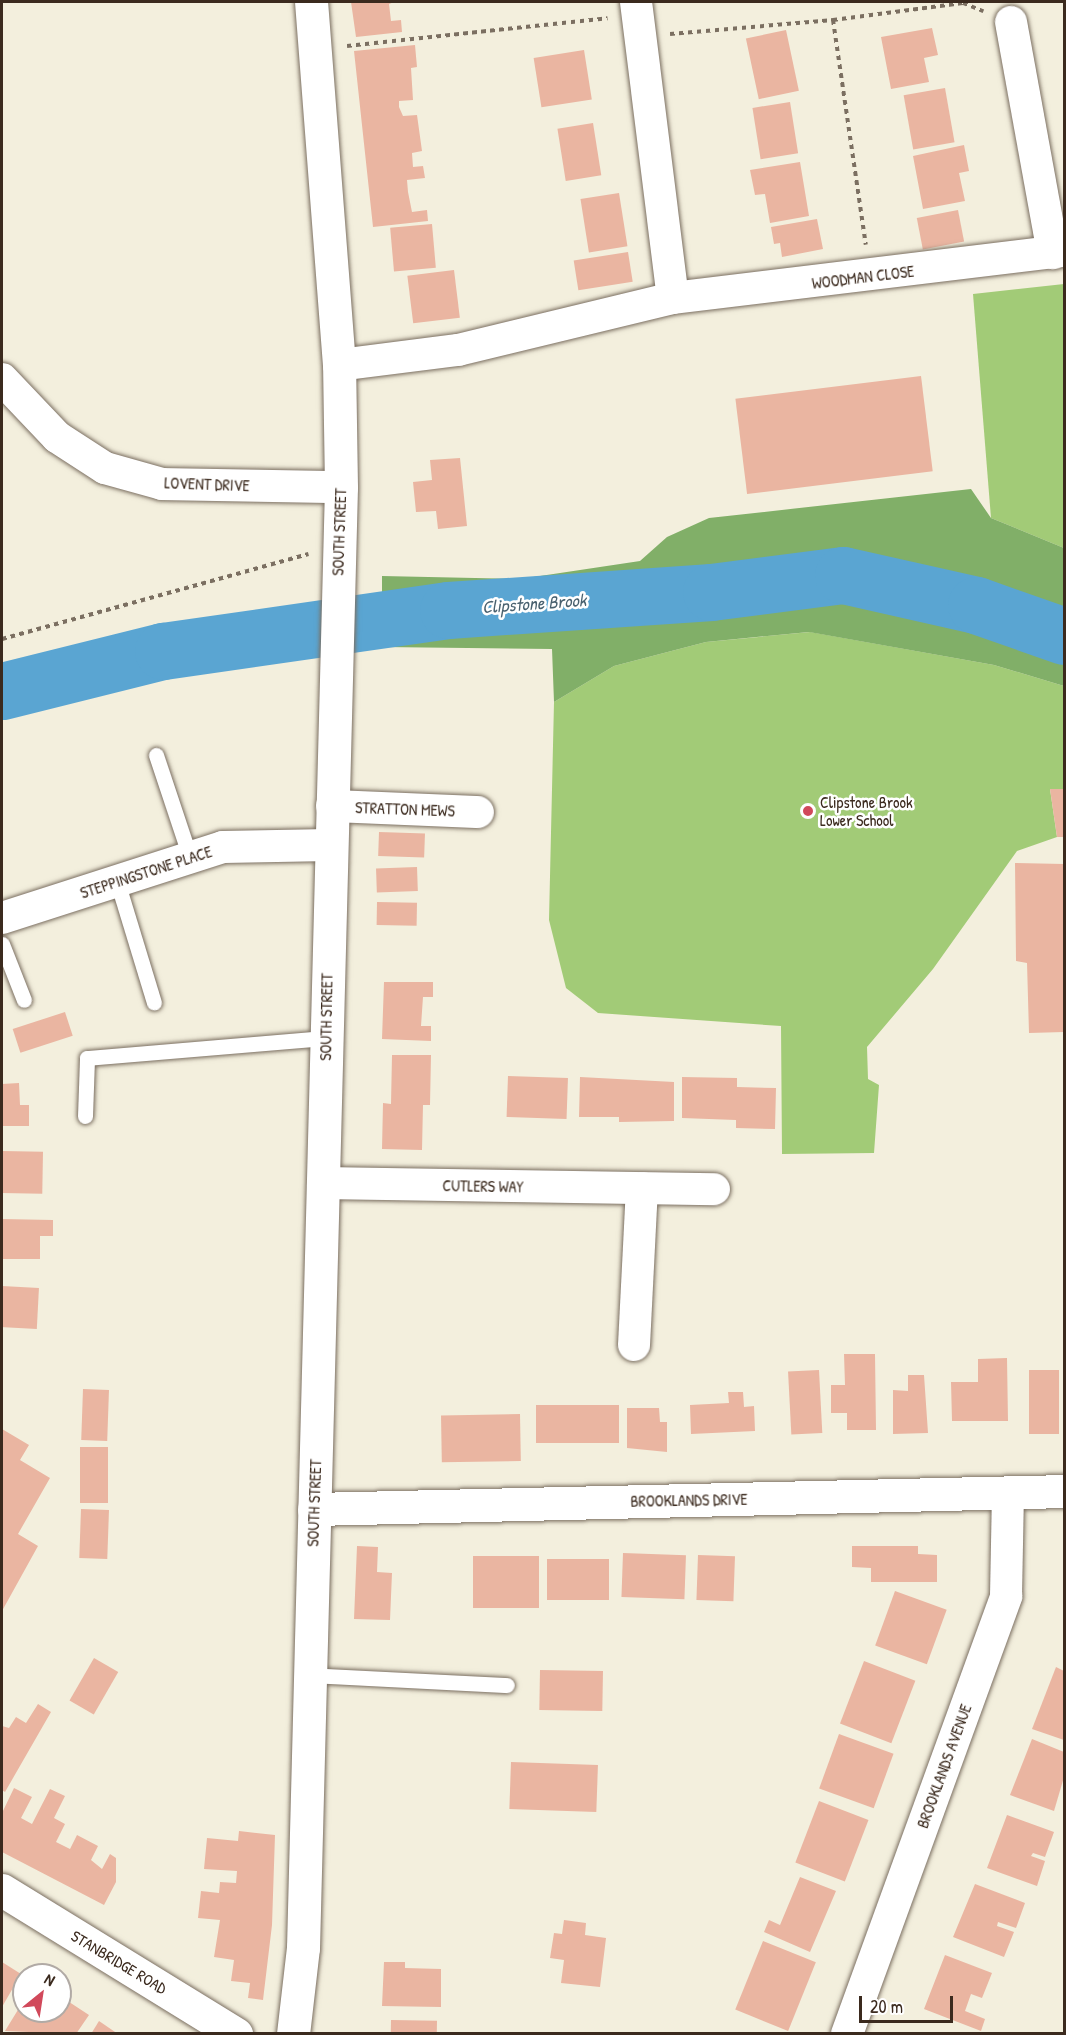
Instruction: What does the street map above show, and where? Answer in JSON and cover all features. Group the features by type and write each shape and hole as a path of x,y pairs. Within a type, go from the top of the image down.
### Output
{"street":[{"name":"SOUTH STREET","path":"293,2034 303,1948 330,844 339,674 338,582 341,486 339,365 317,50 311,2"},
{"path":"637,8 673,298"},
{"name":"WOODMAN CLOSE","path":"339,365 458,350 673,298 871,277 1059,252 1011,22"},
{"name":"LOVENT DRIVE","path":"2,379 57,436 105,468 162,484 341,486"},
{"name":"STRATTON MEWS","path":"333,806 478,812"},
{"name":"STEPPINGSTONE PLACE","path":"2,918 223,847 330,844"},
{"name":"CUTLERS WAY","path":"323,1183 714,1189"},
{"path":"634,1345 642,1188"},
{"name":"BROOKLANDS DRIVE","path":"314,1509 1065,1491"},
{"name":"BROOKLANDS AVENUE","path":"847,2034 1006,1596 1008,1493"},
{"name":"STANBRIDGE ROAD","path":"2,1890 236,2034"}],"lane":[{"path":"156,755 190,857"},
{"path":"117,881 154,1003"},
{"path":"2,944 24,1000"},
{"path":"85,1116 87,1058 326,1038"},
{"path":"308,1675 507,1685"}],"path":[{"path":"317,50 637,8 672,35 833,20 963,3 1011,22"},
{"path":"833,20 871,277"},
{"path":"2,639 339,546"}],"green space":[{"path":"1064,284 1064,548 991,518 973,294"},
{"path":"971,489 991,518 1064,548 1064,686 994,665 809,632 706,642 614,666 554,702 552,649 382,647 382,576 520,579 640,561 667,537 709,518"},
{"name":"Clipstone Brook Lower School","path":"810,632 994,665 1064,686 1064,789 1050,789 1057,837 1017,851 933,969 867,1047 868,1079 879,1085 874,1153 782,1154 781,1026 598,1013 566,988 549,920 554,702 614,666 706,642"}],"building":[{"path":"351,2 394,2 389,4 391,21 401,20 402,32 356,37"},
{"path":"932,28 938,55 924,58 929,82 891,89 881,37"},
{"path":"786,30 799,91 759,99 746,39"},
{"path":"415,45 417,67 411,68 413,100 399,101 399,107 403,116 417,115 422,151 412,153 413,167 423,166 425,178 407,180 408,192 412,212 427,210 428,221 373,227 354,51"},
{"path":"584,50 592,99 541,107 534,58"},
{"path":"945,88 955,142 913,149 904,95"},
{"path":"790,102 798,153 761,159 752,108"},
{"path":"593,123 601,175 566,181 557,129"},
{"path":"964,145 969,171 959,173 965,201 923,209 913,156"},
{"path":"800,162 809,216 770,223 765,194 755,195 750,170"},
{"path":"619,193 627,246 589,252 580,199"},
{"path":"958,210 964,241 923,249 917,218"},
{"path":"817,219 823,249 782,257 780,243 774,244 771,227"},
{"path":"432,224 436,268 394,271 390,228"},
{"path":"628,252 633,282 578,290 574,261"},
{"path":"454,270 460,318 413,323 407,276"},
{"path":"921,376 933,471 747,494 735,399"},
{"path":"460,458 467,526 438,529 436,511 416,512 413,482 432,480 430,460"},
{"path":"1050,789 1064,789 1064,837 1057,837"},
{"path":"379,832 425,834 424,858 378,856"},
{"path":"1015,863 1064,864 1064,1032 1029,1033 1027,963 1016,961"},
{"path":"417,867 418,891 377,892 376,868"},
{"path":"377,902 417,903 417,926 377,925"},
{"path":"384,982 433,982 433,997 423,997 421,1026 431,1026 431,1041 382,1039"},
{"path":"65,1012 73,1036 20,1053 13,1029"},
{"path":"392,1055 431,1055 430,1105 423,1105 422,1150 382,1149 383,1103 391,1104"},
{"path":"508,1076 568,1078 567,1119 507,1117"},
{"path":"580,1077 674,1082 674,1121 619,1122 619,1117 579,1117"},
{"path":"682,1077 737,1078 737,1087 776,1088 775,1129 736,1128 736,1120 682,1118"},
{"path":"19,1083 20,1105 29,1105 29,1126 2,1126 2,1084"},
{"path":"2,1151 43,1152 42,1194 2,1193"},
{"path":"2,1219 53,1220 53,1236 40,1236 40,1259 2,1259"},
{"path":"2,1286 39,1288 37,1329 2,1327"},
{"path":"844,1354 875,1354 876,1430 847,1430 847,1413 831,1413 831,1385 845,1385"},
{"path":"1007,1358 1008,1421 952,1421 951,1382 978,1382 978,1359"},
{"path":"819,1370 822,1433 791,1435 788,1372"},
{"path":"1029,1370 1059,1370 1059,1434 1029,1434"},
{"path":"908,1375 924,1375 928,1433 893,1434 893,1390 908,1391"},
{"path":"83,1389 109,1390 107,1441 81,1440"},
{"path":"728,1392 743,1392 744,1407 754,1406 755,1431 691,1434 690,1405 729,1403"},
{"path":"536,1405 619,1405 619,1443 536,1443"},
{"path":"627,1408 659,1408 660,1422 667,1422 667,1452 627,1448"},
{"path":"520,1414 521,1461 442,1462 441,1415"},
{"path":"2,1429 29,1445 20,1460 50,1478 18,1534 38,1546 2,1611"},
{"path":"80,1447 108,1447 108,1503 80,1503"},
{"path":"81,1509 109,1510 107,1559 79,1558"},
{"path":"357,1546 378,1547 377,1572 392,1573 390,1620 354,1619"},
{"path":"852,1546 918,1546 918,1554 937,1555 937,1582 871,1582 871,1568 852,1567"},
{"path":"623,1553 686,1555 684,1599 621,1597"},
{"path":"698,1555 735,1556 733,1601 696,1600"},
{"path":"473,1556 539,1556 539,1608 473,1608"},
{"path":"547,1559 609,1559 609,1600 547,1600"},
{"path":"895,1591 947,1610 927,1664 875,1646"},
{"path":"94,1658 118,1672 94,1714 70,1700"},
{"path":"864,1661 915,1681 891,1743 840,1724"},
{"path":"1056,1667 1064,1671 1064,1740 1032,1729"},
{"path":"540,1670 603,1671 602,1711 539,1710"},
{"path":"38,1704 51,1712 5,1792 2,1790 2,1726 9,1728 16,1717 26,1723"},
{"path":"839,1734 894,1754 874,1808 819,1789"},
{"path":"1032,1739 1064,1752 1064,1777 1054,1811 1010,1795"},
{"path":"511,1762 598,1765 596,1812 509,1809"},
{"path":"14,1788 32,1797 21,1818 32,1824 50,1789 65,1796 54,1818 65,1824 56,1842 70,1849 77,1835 98,1846 91,1860 102,1869 110,1854 116,1858 116,1882 104,1905 2,1852 2,1813"},
{"path":"819,1801 868,1820 845,1882 795,1863"},
{"path":"1007,1815 1054,1832 1045,1857 1033,1853 1031,1856 1045,1861 1037,1886 987,1868"},
{"path":"239,1831 275,1835 272,1925 263,2000 248,1998 250,1983 231,1981 234,1960 214,1957 220,1920 198,1918 201,1891 219,1893 220,1882 236,1883 237,1871 204,1869 207,1838 238,1841"},
{"path":"800,1877 836,1891 810,1952 764,1932 769,1920 780,1925"},
{"path":"975,1884 1025,1903 1016,1928 998,1922 997,1926 1014,1932 1004,1957 953,1937"},
{"path":"564,1920 586,1923 585,1935 606,1938 600,1987 561,1983 564,1960 550,1958 554,1933 562,1934"},
{"path":"763,1941 816,1962 788,2031 735,2010"},
{"path":"945,1955 992,1973 982,1998 971,1994 965,2011 985,2019 981,2031 924,2009"},
{"path":"2,1962 12,1968 12,1990 2,2007"},
{"path":"384,1962 405,1962 405,1968 441,1969 441,2007 382,2006"},
{"path":"72,2004 89,2015 76,2034 5,2031 12,2020 12,2023 72,2023"},
{"path":"391,2020 437,2021 437,2034 391,2034"},
{"path":"99,2021 118,2034 91,2034"}],"waterway":[{"name":"Clipstone Brook","path":"2,691 163,651 448,610 711,592 843,575 976,605 1064,636"}],"place":[{"name":"Clipstone Brook Lower School","path":"808,811"}]}
